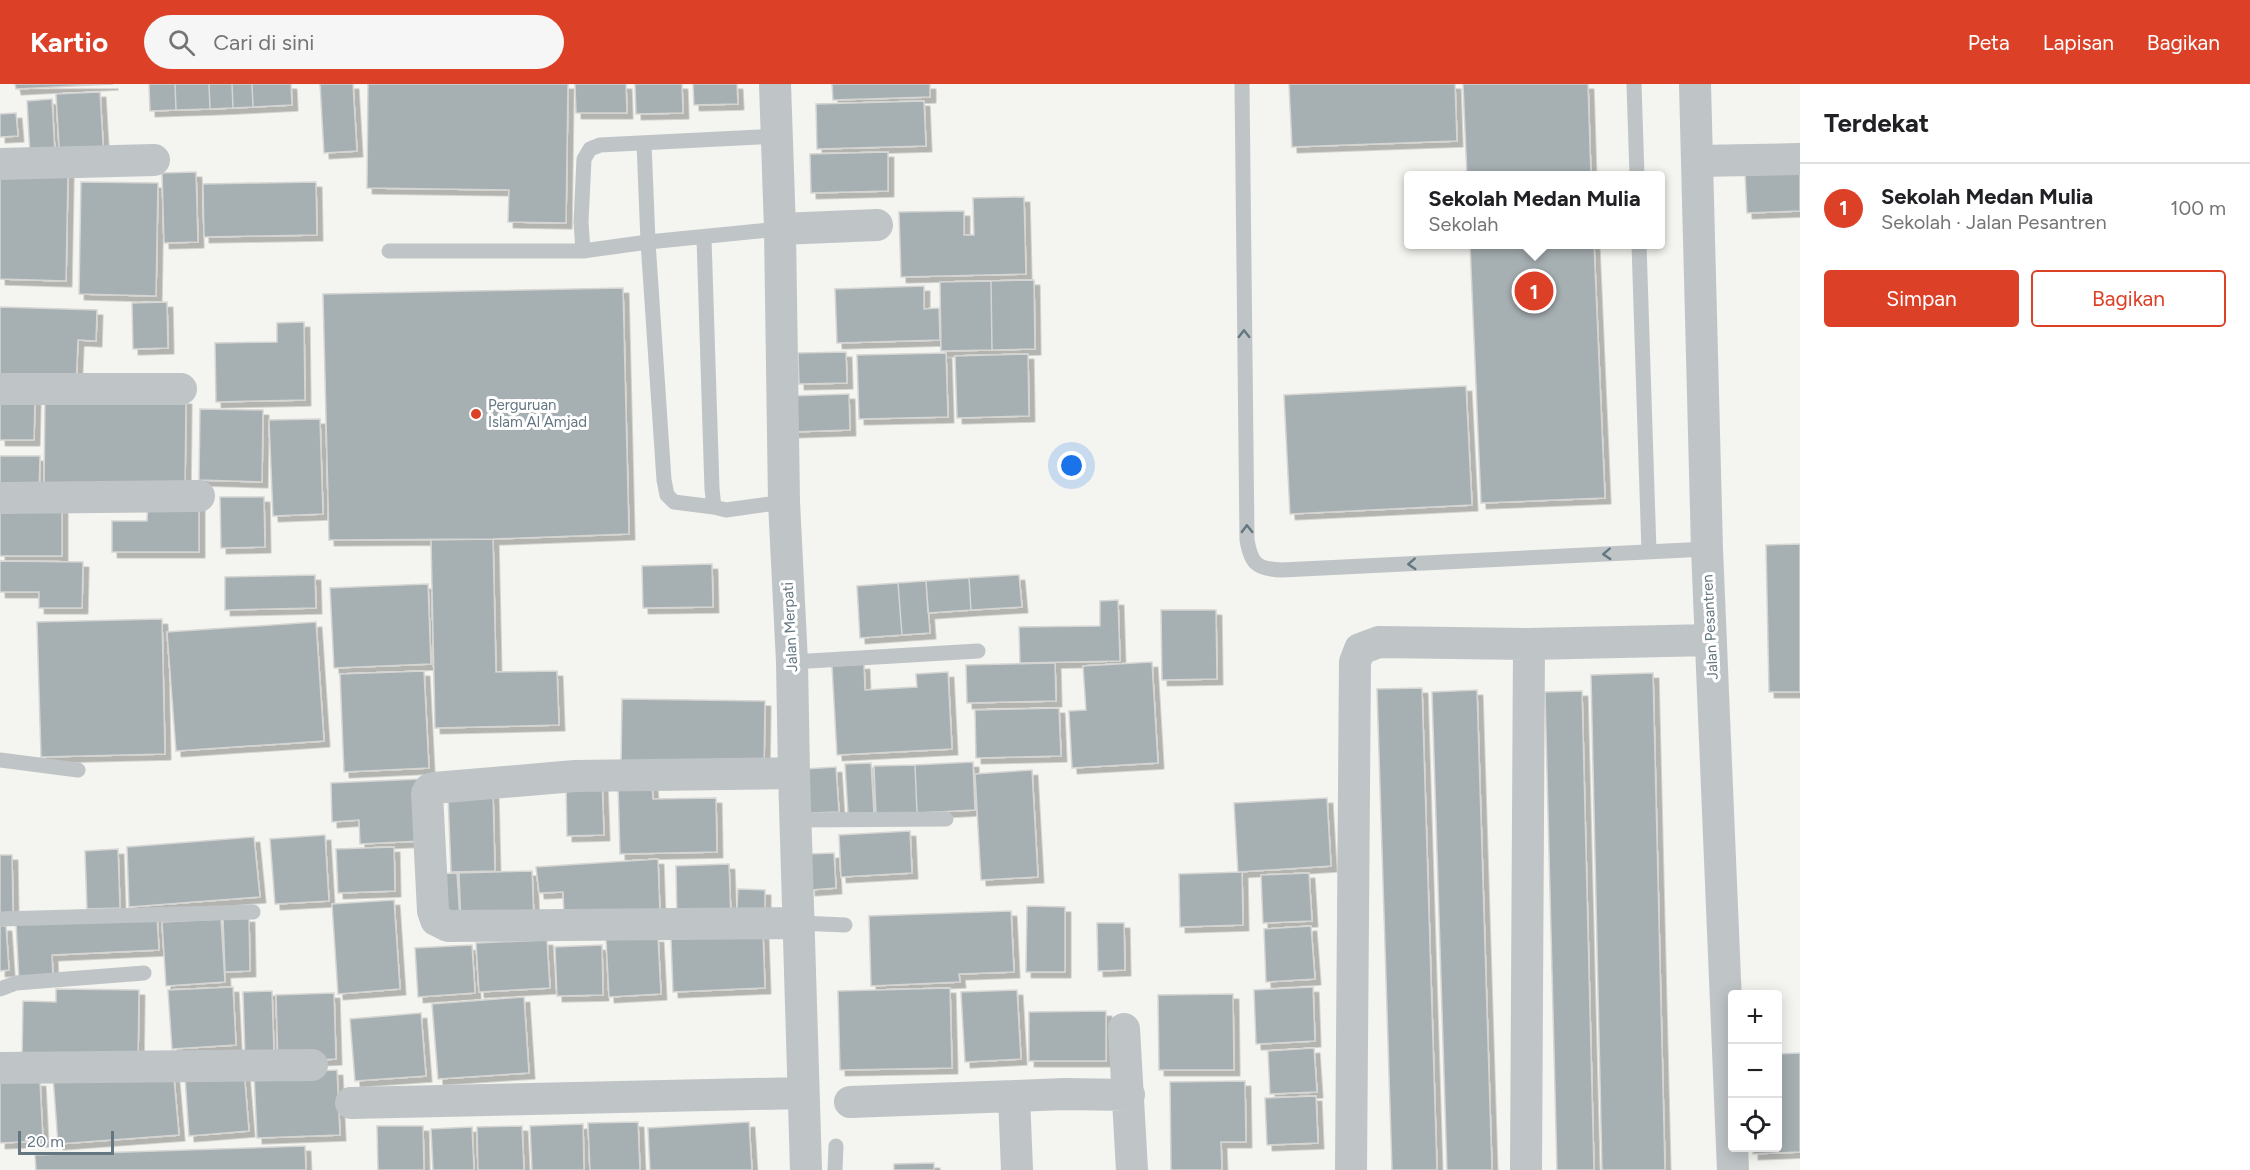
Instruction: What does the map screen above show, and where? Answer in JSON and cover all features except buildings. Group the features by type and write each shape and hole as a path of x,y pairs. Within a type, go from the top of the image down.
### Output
{"street":[{"name":"Jalan Merpati","path":"775,84 780,229 784,502 792,662 806,1170"},
{"name":"Jalan Pesantren","path":"1695,84 1707,549 1733,1170"},
{"path":"1697,161 1800,159"},
{"path":"0,164 154,160"},
{"path":"780,229 877,225"},
{"path":"0,389 181,389"},
{"path":"0,498 199,496"},
{"path":"1351,1170 1356,655 1360,649 1379,642 1530,644 1711,640"},
{"path":"1526,1170 1530,644"},
{"path":"794,773 575,776 434,788 427,793 433,911 436,920 448,926 799,922"},
{"path":"1125,1029 1132,1170"},
{"path":"0,1068 312,1065"},
{"path":"351,1104 803,1093"},
{"path":"850,1102 1064,1094 1129,1095"},
{"path":"1014,1096 1017,1170"}],"lane":[{"path":"1242,84 1247,540 1252,560 1258,566 1268,570 1282,570 1707,549"},
{"path":"1634,84 1637,171"},
{"path":"583,251 581,222 586,153 590,149 600,145 777,136"},
{"path":"644,143 648,242 664,480 667,495 674,502 726,510 784,502"},
{"path":"389,251 583,251 780,229"},
{"path":"704,238 714,507"},
{"path":"1639,249 1649,552"},
{"path":"792,662 978,651"},
{"path":"0,760 78,770"},
{"path":"796,820 946,819"},
{"path":"0,919 253,912"},
{"path":"799,922 845,925"},
{"path":"0,989 16,983 144,973"},
{"path":"836,1146 836,1170"}],"place":[{"name":"Sekolah Medan Mulia","path":"1534,291"},
{"name":"Perguruan Islam Al Amjad","path":"476,414"}]}
